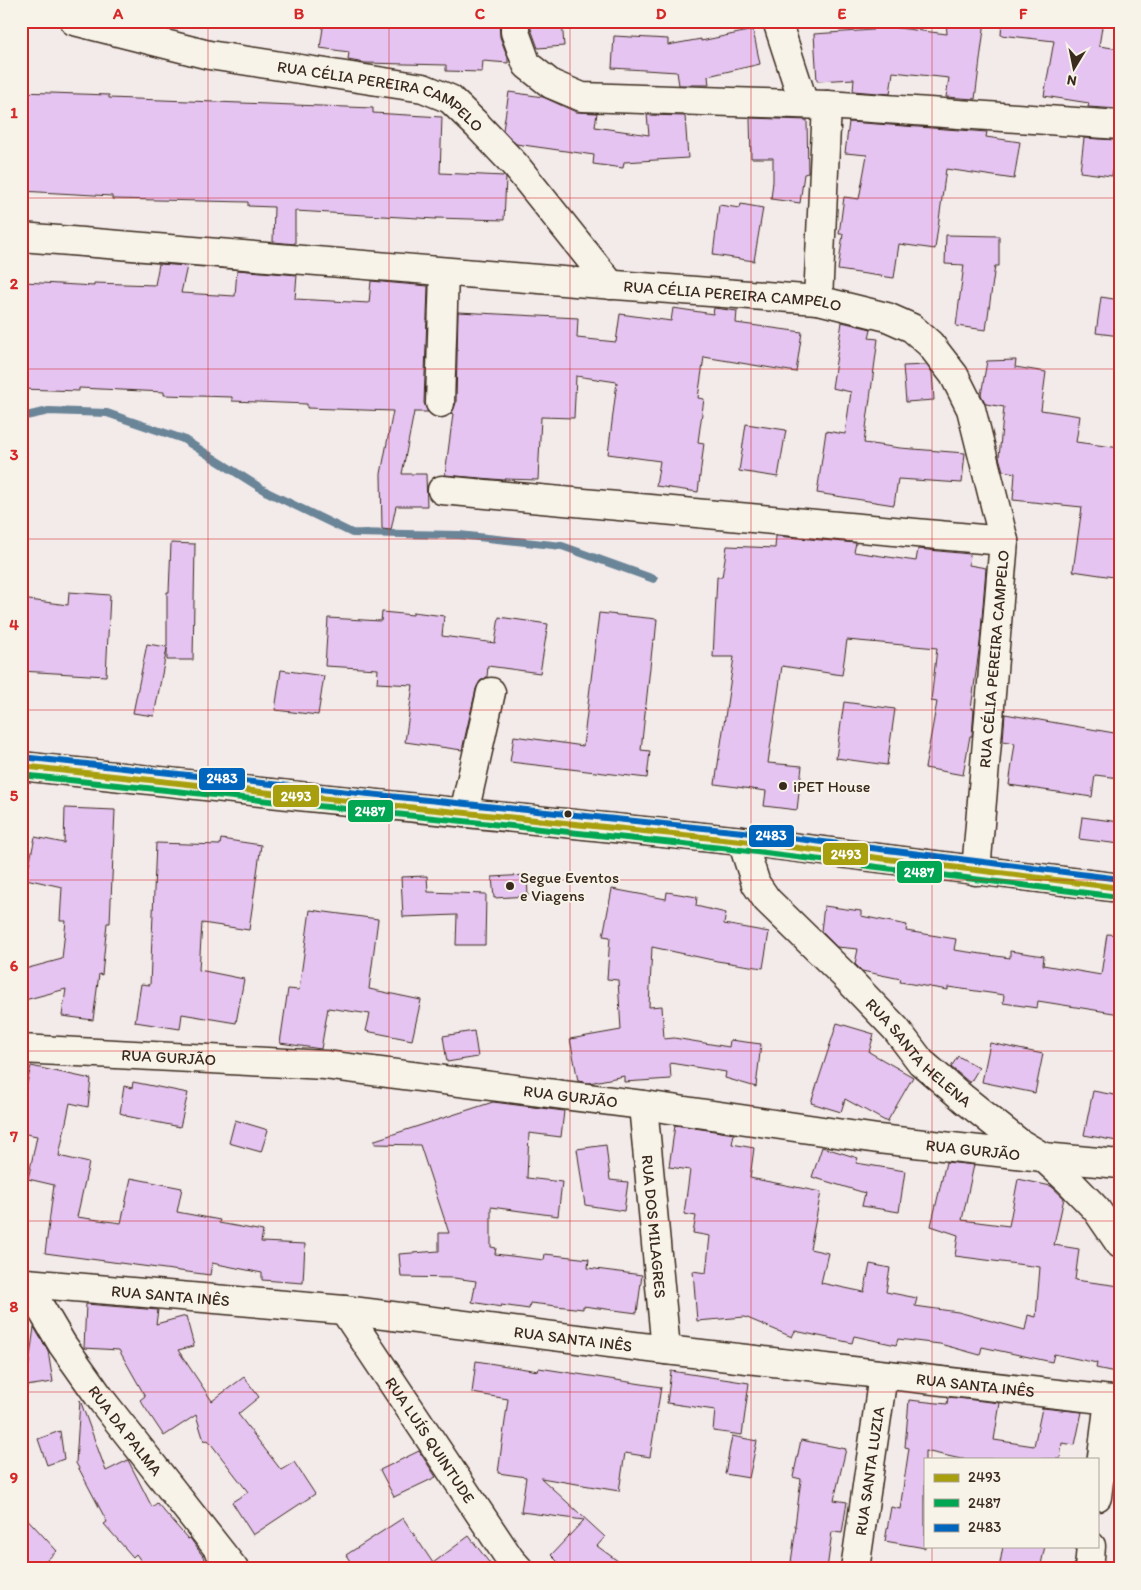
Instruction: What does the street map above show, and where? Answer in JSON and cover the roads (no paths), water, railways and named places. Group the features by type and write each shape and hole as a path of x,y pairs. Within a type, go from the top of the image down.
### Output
{"street":[{"name":"RUA CÉLIA PEREIRA CAMPELO","path":"74,21 209,55 424,88 450,99 516,166 611,285 818,300 887,317 912,328 930,344 954,375 971,409 1004,541 976,870"},
{"path":"515,21 515,32 527,65 551,84 582,97 816,105 1120,125"},
{"path":"777,21 816,105 818,300"},
{"path":"21,237 611,285"},
{"path":"440,403 444,272"},
{"path":"442,490 1004,541"},
{"path":"464,813 490,692"},
{"path":"21,766 289,796 742,841 1120,888"},
{"name":"RUA SANTA HELENA","path":"742,841 756,884 767,900 896,1028 921,1062 1018,1142 1043,1157 1068,1180 1096,1209 1120,1244"},
{"name":"RUA GURJÃO","path":"21,1049 325,1065 643,1105 878,1139 1120,1164"},
{"name":"RUA DOS MILAGRES","path":"643,1105 666,1350"},
{"name":"RUA SANTA INÊS","path":"26,1283 344,1310 666,1350 1114,1400"},
{"name":"RUA DA PALMA","path":"26,1283 62,1344 103,1402 234,1569"},
{"name":"RUA LUÍS QUINTUDE","path":"344,1310 510,1559 519,1569"},
{"name":"RUA SANTA LUZIA","path":"855,1569 883,1374"},
{"path":"1098,1491 1114,1400"},
{"path":"1089,1569 1092,1548"}],"waterway":[{"path":"21,417 49,411 107,413 183,439 267,492 352,533 459,535 562,546 654,579"}],"place":[{"name":"iPET House","path":"783,786"},
{"name":"Segue Eventos e Viagens","path":"510,886"}]}
